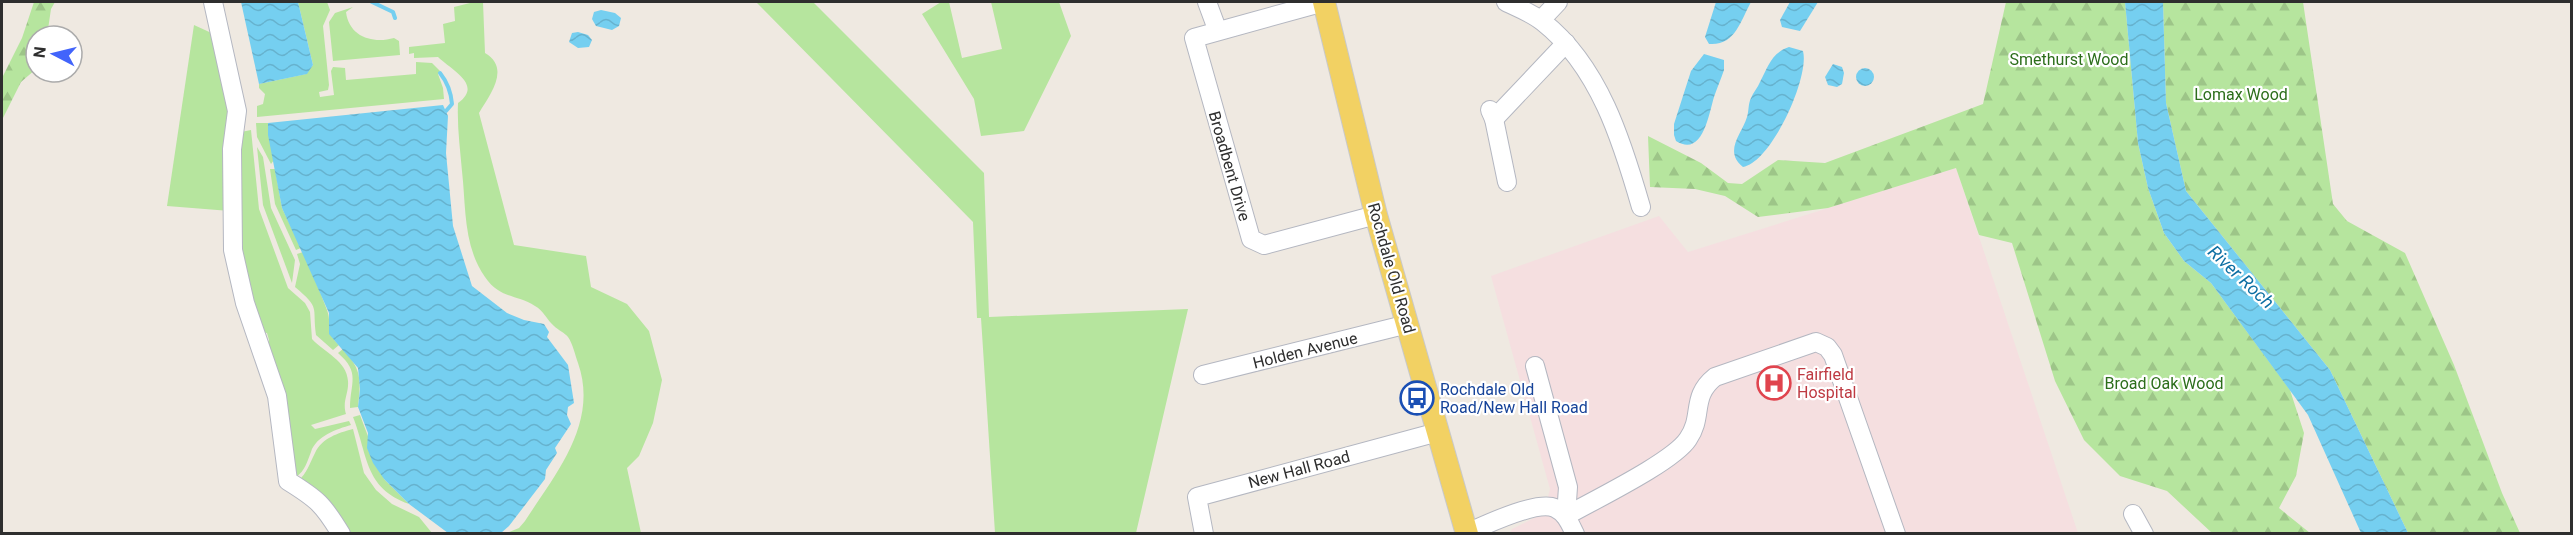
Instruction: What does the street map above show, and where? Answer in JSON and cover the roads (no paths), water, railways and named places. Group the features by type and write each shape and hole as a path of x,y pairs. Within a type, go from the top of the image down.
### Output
{"main road":[{"name":"Rochdale Old Road","path":"1324,2 1376,215 1467,533"}],"street":[{"path":"213,2 237,111 232,160 233,250 238,275 245,303 278,396 288,481 305,489 326,509 341,534"},
{"path":"1207,2 1217,30 1324,2"},
{"path":"1506,2 1541,20 1566,43 1598,90 1623,145 1641,207"},
{"path":"1541,20 1558,2"},
{"name":"Broadbent Drive","path":"1217,30 1194,38 1251,239 1264,245 1376,215"},
{"path":"1507,182 1492,114 1566,43"},
{"name":"Holden Avenue","path":"1203,375 1408,324"},
{"path":"1566,516 1680,448 1694,428 1693,394 1715,377 1816,342 1827,347 1833,354 1896,534"},
{"path":"1535,366 1568,487 1566,516"},
{"name":"New Hall Road","path":"1204,534 1197,496 1438,432"},
{"path":"1467,533 1503,526 1543,507 1555,508 1566,516 1575,534"},
{"path":"2133,514 2144,534"}],"water":[{"path":"241,2 298,2 313,65 307,74 259,84"},
{"path":"1716,2 1751,2 1740,25 1731,37 1718,44 1709,44 1705,37"},
{"path":"1790,2 1818,2 1800,31 1782,27 1780,20"},
{"name":"River Roch","path":"2125,2 2163,2 2166,103 2186,191 2330,370 2408,533 2361,533 2308,415 2211,283 2184,261 2164,233 2148,188 2138,143"},
{"path":"601,10 615,13 621,18 619,26 612,30 596,26 592,19 594,12"},
{"path":"572,33 588,35 592,40 589,47 578,48 569,42"},
{"path":"1789,47 1803,51 1804,63 1801,80 1776,135 1754,162 1743,167 1734,155 1734,149 1747,117 1750,100 1771,61 1778,53"},
{"path":"1704,54 1724,60 1724,70 1699,139 1693,144 1685,145 1676,141 1674,124 1691,71"},
{"path":"1833,64 1842,67 1844,73 1842,84 1837,87 1828,85 1825,77"},
{"path":"1865,68 1871,71 1874,77 1871,83 1865,86 1859,83 1856,77 1859,71"},
{"path":"443,105 448,116 446,153 453,226 472,286 507,313 524,320 544,324 549,332 547,337 568,365 574,403 568,407 567,415 571,424 555,448 557,453 546,470 545,479 501,533 448,533 409,504 384,479 373,463 367,448 368,433 358,407 360,389 358,368 329,334 329,313 282,208 268,135 268,123"}],"waterway":[{"path":"372,2 393,12 395,18"},
{"path":"440,73 447,84 452,100 452,104 446,111"}],"place":[{"name":"Fairfield Hospital","path":"1774,383"},
{"name":"Rochdale Old Road/New Hall Road","path":"1417,398"}],"park label":[{"name":"Smethurst Wood","path":"2069,59"},
{"name":"Lomax Wood","path":"2241,94"},
{"name":"Broad Oak Wood","path":"2164,383"}]}
